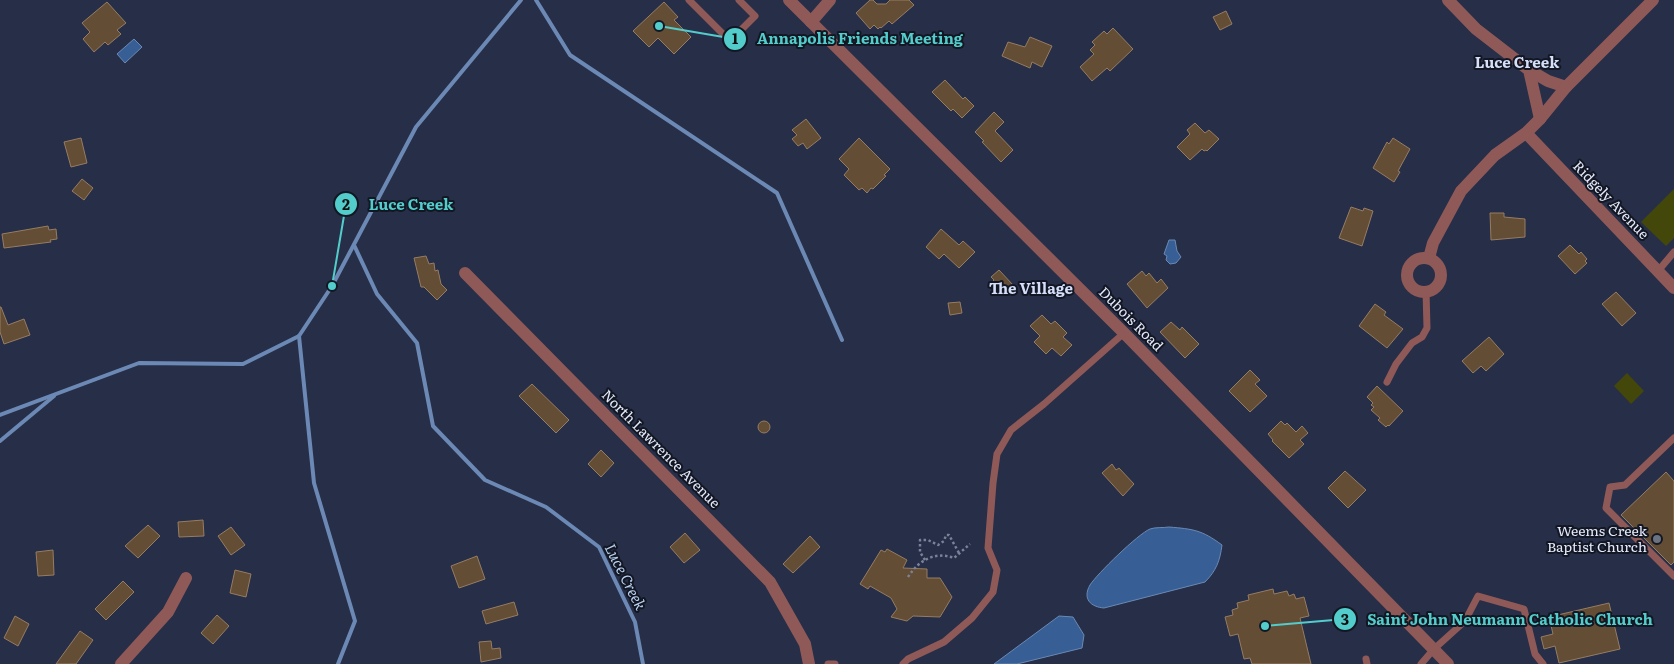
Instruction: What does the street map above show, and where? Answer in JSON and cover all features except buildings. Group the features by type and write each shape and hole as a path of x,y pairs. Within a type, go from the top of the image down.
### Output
{"street":[{"name":"Dubois Road","path":"789,0 1124,333 1448,664"},
{"path":"812,22 830,0"},
{"path":"1448,0 1476,29 1529,70 1548,81 1566,87"},
{"path":"1429,258 1433,243 1461,191 1494,155 1526,133 1566,87 1654,0"},
{"path":"1529,70 1540,119"},
{"name":"Ridgely Avenue","path":"1526,133 1674,288"},
{"path":"1422,258 1429,258 1439,266 1441,272 1441,279 1438,285 1426,291 1414,288 1409,283 1407,277 1411,264 1422,258"},
{"name":"North Lawrence Avenue","path":"465,273 770,582 805,644 809,664"},
{"path":"121,664 168,612 186,578"}],"lane":[{"path":"688,0 730,41 755,16 739,0"},
{"path":"1658,271 1674,252"},
{"path":"1387,382 1396,364 1412,343 1422,337 1427,328 1426,291"},
{"path":"903,664 908,659 944,642 972,618 993,592 997,570 988,548 992,490 997,454 1011,430 1044,404 1124,333"},
{"path":"1674,438 1625,485 1610,487 1606,508 1674,576"},
{"path":"1420,664 1465,621 1478,596 1524,609 1535,654 1543,664"},
{"path":"828,664 835,664"}],"path":[{"path":"925,560 920,552 920,540 928,540 938,545 944,542 946,535 949,535 959,554"},
{"path":"908,576 914,567 925,560 937,554 945,554 954,558 970,544"}],"shaded area":[{"path":"1674,189 1674,238 1666,246 1641,222"},
{"path":"1627,373 1644,391 1631,404 1614,386"}],"water":[{"path":"134,39 142,47 125,63 117,54"},
{"path":"1169,240 1175,240 1177,251 1181,257 1176,263 1170,264 1166,260 1167,256 1164,254"},
{"path":"1169,527 1197,531 1209,536 1222,545 1217,565 1205,582 1104,608 1095,606 1089,601 1087,594 1090,585 1118,555 1144,532 1154,528"},
{"path":"1059,616 1073,617 1084,635 1082,648 1017,664 994,664"}],"waterway":[{"name":"Luce Creek","path":"0,415 139,363 243,364 299,336 332,286 416,127 521,0"},
{"path":"536,0 570,55 777,193 842,340"},
{"name":"Luce Creek","path":"354,245 377,294 417,343 433,426 485,480 546,507 599,547 635,622 643,664"},
{"path":"299,336 314,483 355,621 338,664"},
{"name":"Luce Creek","path":"0,441 54,396"}],"place":[{"name":"Annapolis Friends Meeting","path":"659,26"},
{"name":"Luce Creek","path":"332,286"},
{"name":"Weems Creek Baptist Church","path":"1657,539"},
{"name":"Saint John Neumann Catholic Church","path":"1265,626"}],"district":[{"name":"Luce Creek","path":"1517,63"},
{"name":"The Village","path":"1031,289"}]}
